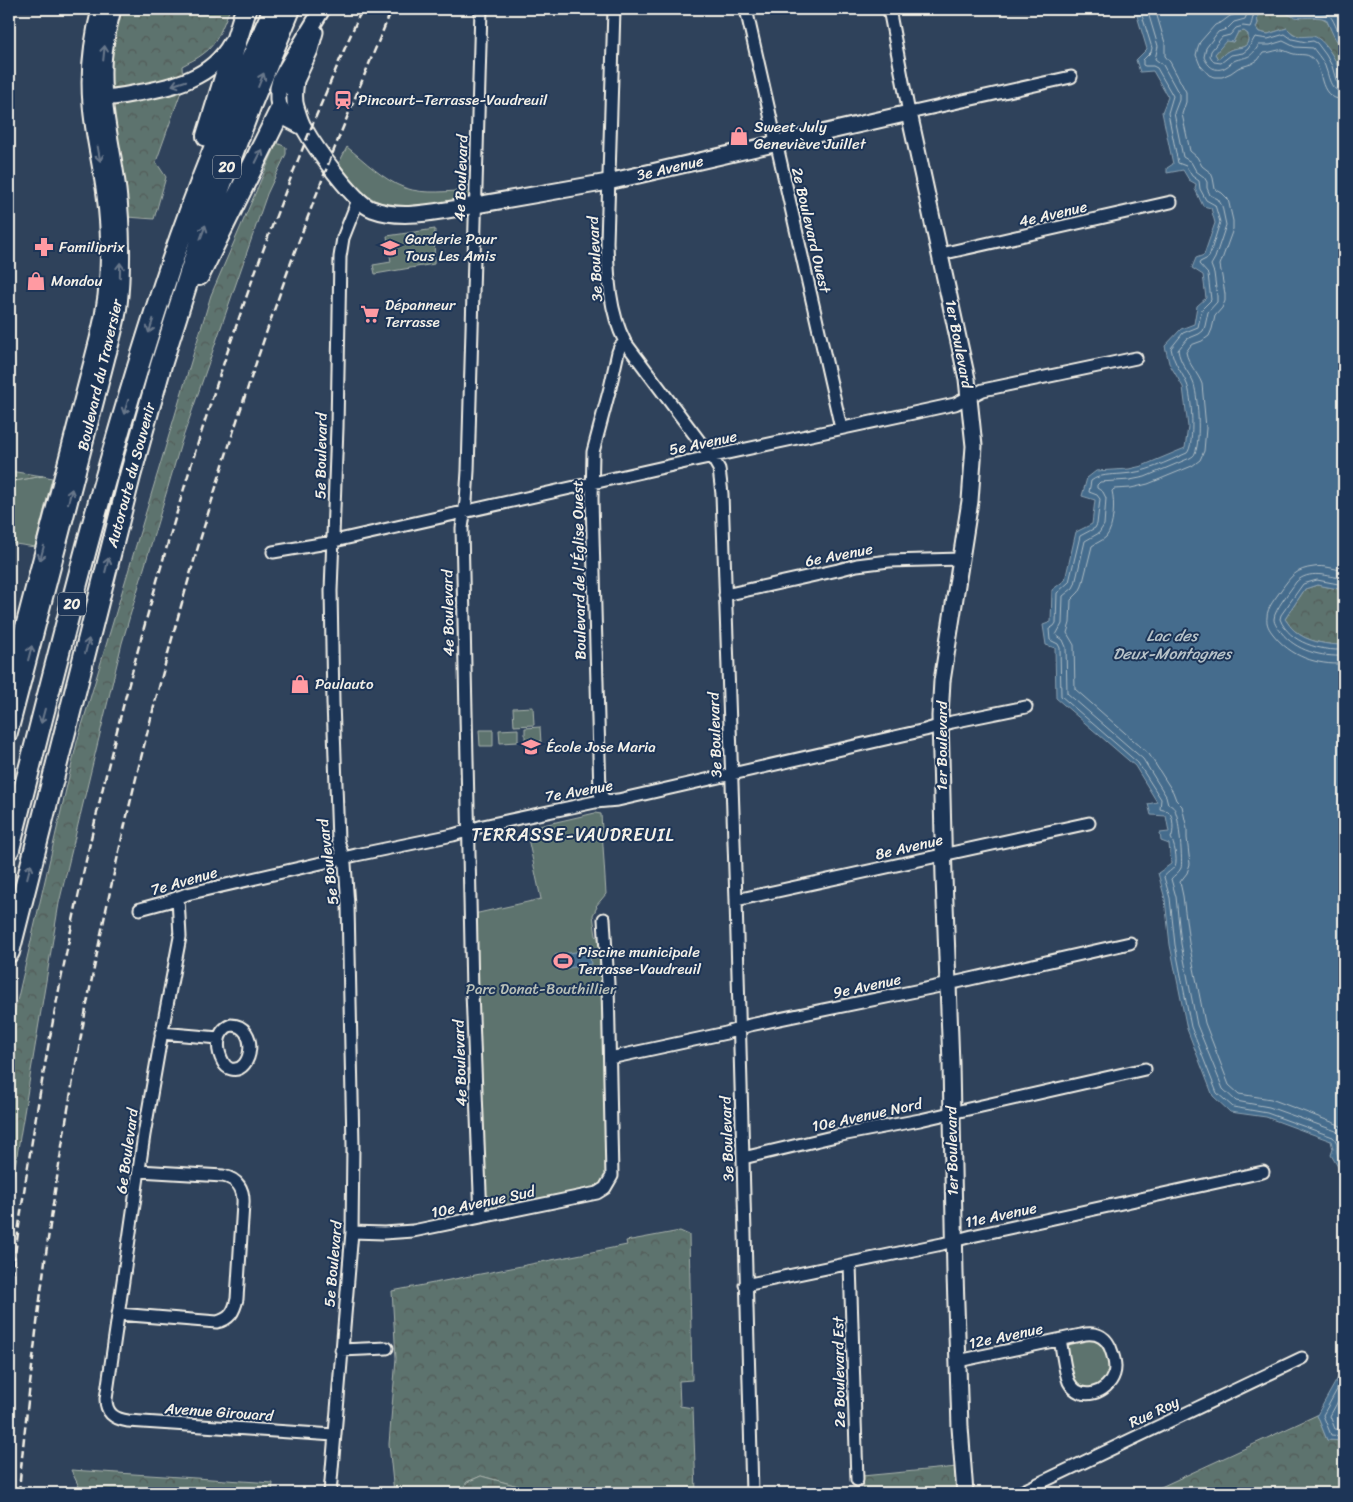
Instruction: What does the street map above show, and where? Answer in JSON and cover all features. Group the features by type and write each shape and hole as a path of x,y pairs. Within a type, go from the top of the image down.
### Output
{"highway":[{"name":"Autoroute du Souvenir","path":"9,849 108,466 145,345 177,247 227,117 274,9"},
{"name":"Autoroute du Souvenir","path":"9,952 130,476 172,328 222,181 257,88 290,9"},
{"path":"177,247 209,126 243,17"},
{"path":"172,328 223,230 280,111"}],"street":[{"name":"Boulevard du Traversier","path":"9,683 105,307 108,257 107,211 91,53 100,9"},
{"name":"Boulevard du Traversier","path":"9,734 114,331 119,304 121,246 118,190 95,101 103,68 105,47 113,9"},
{"name":"4e Boulevard","path":"481,9 470,422 466,502 462,528 472,992 481,1218"},
{"name":"3e Boulevard","path":"614,9 607,242 610,293 616,320 626,342 712,457 719,469 722,494 736,900 752,1493"},
{"name":"2e Boulevard Ouest","path":"746,9 841,428"},
{"name":"1er Boulevard","path":"889,9 967,379 973,427 970,501 942,681 940,726 960,1427 965,1493"},
{"name":"3e Avenue","path":"280,111 310,50 322,10"},
{"name":"3e Avenue","path":"303,127 284,117 280,111 278,95 280,80 322,10"},
{"path":"95,101 155,90 194,78 210,68 222,57 230,45 243,17"},
{"name":"3e Avenue","path":"296,80 294,101 303,127 324,158 358,200 370,209 400,215 430,213 608,182 1071,77"},
{"name":"5e Boulevard","path":"330,1493 352,1232 353,1104 346,869 338,840 333,702 332,591 340,257 343,238 358,200"},
{"name":"4e Avenue","path":"941,254 1171,202"},
{"name":"Boulevard de l'Église Ouest","path":"605,801 600,793 591,484 596,437 618,352 620,347 626,342"},
{"name":"5e Avenue","path":"273,552 321,544 464,513 954,404 983,390 1136,358"},
{"name":"6e Avenue","path":"725,595 857,565 890,561 961,559"},
{"name":"7e Avenue","path":"140,909 187,894 468,831 483,826 618,800 952,722 1026,707"},
{"name":"8e Avenue","path":"736,900 1089,823"},
{"name":"6e Boulevard","path":"107,1409 106,1399 144,1135 161,1033 180,937 178,897"},
{"path":"604,919 610,1058"},
{"name":"9e Avenue","path":"610,1058 726,1033 750,1025 818,1012 1130,943"},
{"path":"161,1033 219,1038"},
{"name":"10e Avenue Sud","path":"352,1232 384,1233 413,1231 597,1193 605,1188 612,1176 610,1058"},
{"name":"10e Avenue Nord","path":"743,1158 1144,1069"},
{"path":"118,1314 217,1322 228,1318 233,1312 237,1299 244,1195 239,1184 229,1177 223,1176 139,1171"},
{"name":"11e Avenue","path":"746,1284 850,1264 1263,1172"},
{"name":"2e Boulevard Est","path":"850,1264 857,1480"},
{"name":"12e Avenue","path":"958,1361 1088,1333 1094,1333 1108,1343 1114,1361 1114,1373 1108,1384 1098,1392 1091,1394 1080,1393 1076,1390 1068,1380 1060,1340"},
{"path":"341,1350 387,1348"},
{"name":"Rue Roy","path":"1019,1493 1302,1358"},
{"name":"Avenue Girouard","path":"107,1409 110,1414 128,1421 334,1435"}],"green space":[{"path":"119,9 230,9 213,45 201,56 182,66 183,86 156,162 166,177 154,219 127,217 110,91 110,65"},
{"path":"1264,9 1280,9 1292,16 1320,17 1326,20 1340,45 1344,46 1344,84 1333,56 1314,36 1299,36 1287,28 1268,34 1259,32 1256,28 1260,14"},
{"path":"1244,31 1248,34 1245,46 1232,49 1218,59 1215,54 1226,40 1233,42 1238,32"},
{"path":"277,143 286,147 286,154 267,194 181,443 122,643 59,903 9,1203 9,1036 77,742 211,295"},
{"path":"347,147 397,185 429,192 471,190 471,199 415,208 387,205 375,200 360,189 339,163"},
{"path":"435,229 434,264 375,274 373,265 391,262 387,236"},
{"path":"9,471 43,476 9,482"},
{"path":"43,476 52,478 35,547 9,543 9,482"},
{"path":"1317,585 1344,590 1344,645 1305,638 1294,630 1285,619 1305,589"},
{"path":"533,707 534,725 514,726 513,708"},
{"path":"540,727 541,743 525,743 525,728"},
{"path":"518,729 518,742 500,743 499,730"},
{"path":"479,730 493,730 493,746 480,746"},
{"name":"Parc Donat-Bouthillier","path":"595,813 601,814 606,894 596,906 593,915 596,936 601,940 607,1174 597,1188 491,1209 486,1202 474,914 541,899 526,829"},
{"path":"680,1231 689,1235 692,1380 679,1381 680,1406 693,1408 696,1493 534,1493 518,1486 481,1476 467,1482 460,1493 394,1493 389,1444 396,1358 392,1291 627,1245 626,1241"},
{"path":"1091,1338 1100,1342 1107,1350 1110,1359 1110,1369 1104,1382 1093,1389 1088,1389 1083,1388 1075,1380 1068,1349 1070,1343"},
{"path":"1317,1415 1327,1440 1344,1441 1344,1493 1148,1493"},
{"path":"957,1467 959,1493 846,1493 863,1491 862,1476"},
{"path":"71,1470 273,1483 272,1493 82,1493"},
{"path":"481,1476 518,1486 534,1493 460,1493 467,1482"}],"water":[{"name":"Lac des Deux-Montagnes","path":"1135,9 1264,9 1259,13 1257,21 1256,28 1259,32 1268,34 1287,28 1296,35 1312,36 1319,39 1327,47 1334,59 1344,84 1344,590 1317,585 1305,589 1285,619 1294,630 1305,638 1344,645 1344,1177 1331,1155 1333,1149 1331,1141 1266,1117 1230,1112 1213,1096 1187,1029 1170,945 1165,899 1158,873 1171,864 1169,844 1161,841 1160,833 1169,832 1166,816 1151,815 1148,804 1157,802 1135,766 1056,698 1055,648 1046,645 1043,625 1051,622 1052,590 1065,580 1076,532 1092,524 1095,500 1082,496 1087,478 1096,471 1129,469 1142,466 1185,448 1188,427 1183,387 1169,363 1165,346 1181,329 1194,324 1197,306 1206,298 1203,275 1192,268 1196,258 1204,255 1215,223 1211,208 1203,206 1195,189 1196,184 1189,180 1183,170 1167,173 1167,168 1173,164 1162,112 1168,97 1153,71 1140,72 1136,60 1147,49","holes":["1244,31 1248,34 1245,46 1232,49 1218,59 1215,54 1226,41 1233,42 1238,32"]},
{"path":"1280,9 1344,9 1344,46 1335,39 1326,19 1295,17"},
{"path":"589,950 591,964 558,970 555,955"},
{"path":"1344,1367 1344,1441 1327,1440 1317,1415"}],"railway":[{"path":"9,1300 36,1117 52,1025 90,844 134,663 186,482 246,299 279,208 362,9"},
{"path":"19,1493 36,1332 75,1068 100,938 161,678 197,550 236,423 279,296 333,152 392,9"}],"place":[{"name":"Pincourt–Terrasse-Vaudreuil","path":"343,100"},
{"name":"Sweet July Geneviève Juillet","path":"739,136"},
{"name":"Familiprix","path":"44,247"},
{"name":"Garderie Pour Tous Les Amis","path":"390,248"},
{"name":"Mondou","path":"36,281"},
{"name":"Dépanneur Terrasse","path":"370,314"},
{"name":"Paulauto","path":"300,684"},
{"name":"École Jose Maria","path":"531,747"},
{"name":"Piscine municipale Terrasse-Vaudreuil","path":"563,961"}],"district":[{"name":"TERRASSE-VAUDREUIL","path":"573,835"}]}
